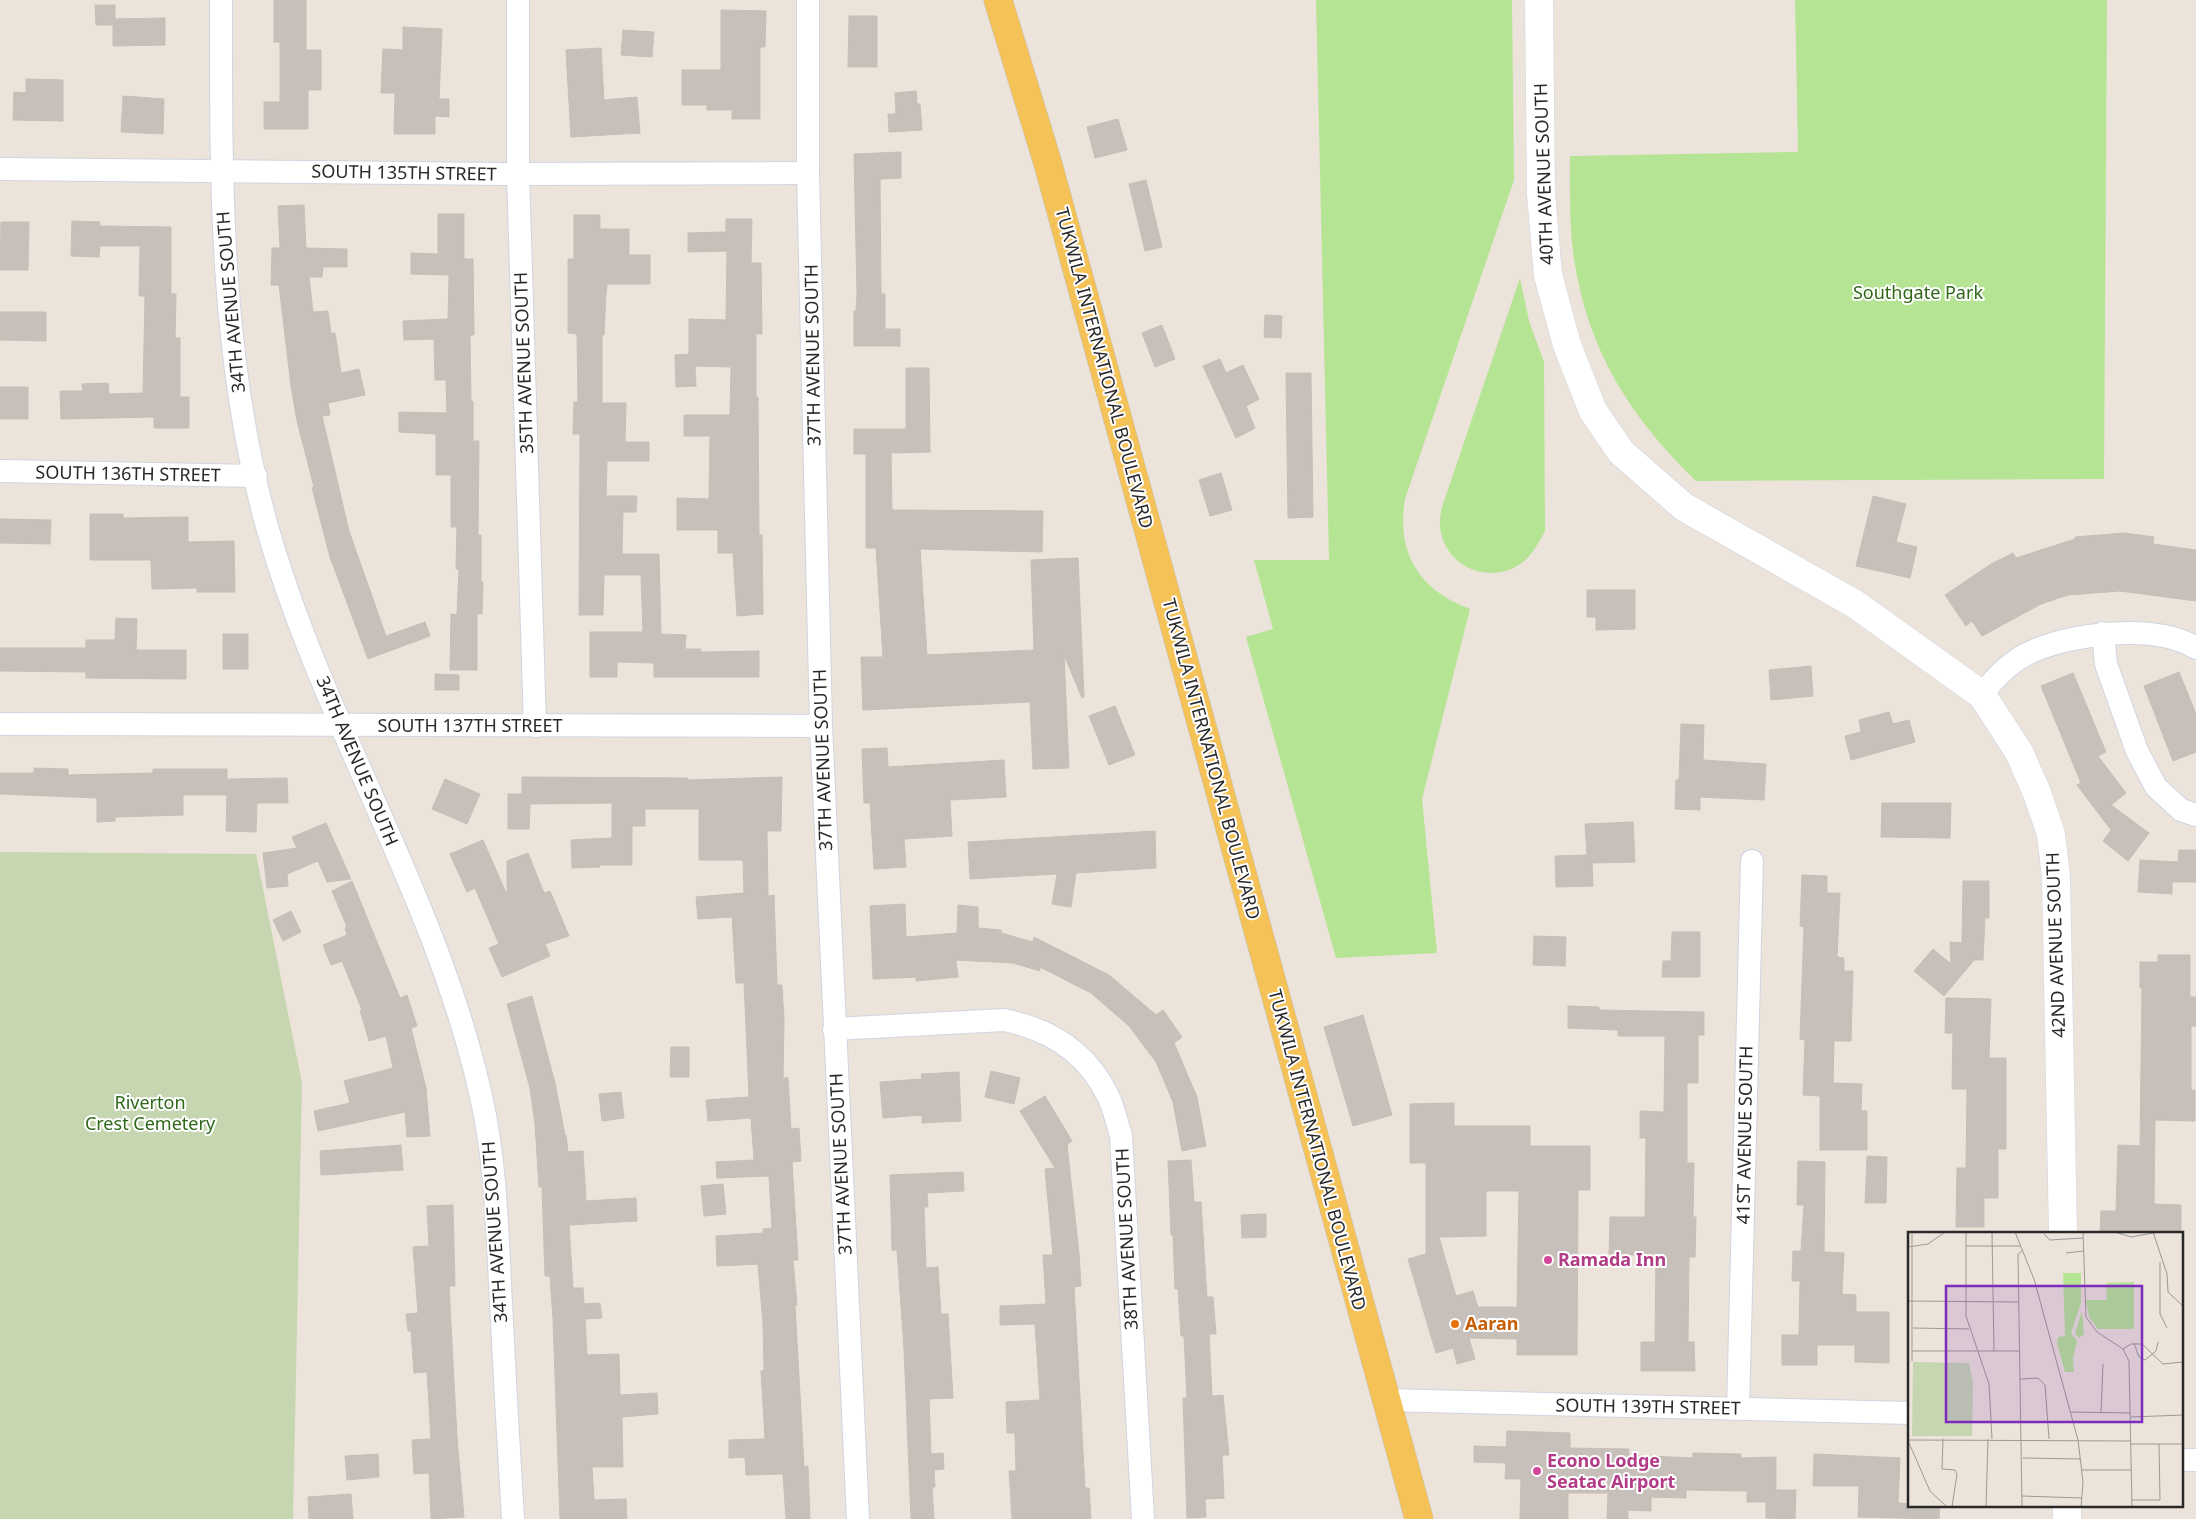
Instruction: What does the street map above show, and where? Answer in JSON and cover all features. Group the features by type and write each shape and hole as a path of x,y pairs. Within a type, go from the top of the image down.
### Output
{"main road":[{"name":"TUKWILA INTERNATIONAL BOULEVARD","path":"998,0 1050,172 1419,1519"}],"street":[{"name":"34TH AVENUE SOUTH","path":"221,0 221,171 230,332 241,408 271,539 304,638 340,726 405,872 446,974 481,1094 494,1161 513,1519"},
{"name":"35TH AVENUE SOUTH","path":"518,0 518,174 535,726"},
{"name":"37TH AVENUE SOUTH","path":"808,0 808,173 821,726 858,1519"},
{"name":"40TH AVENUE SOUTH","path":"1539,0 1541,194 1548,275 1567,345 1593,411 1621,452 1684,507 1789,568"},
{"name":"SOUTH 135TH STREET","path":"0,169 518,174 808,173"},
{"name":"SOUTH 136TH STREET","path":"0,471 256,476"},
{"name":"42ND AVENUE SOUTH","path":"1789,568 1856,604 1982,695 2019,752 2037,793 2051,834 2056,877 2063,1232"},
{"path":"1982,695 1996,676 2031,651 2069,638 2103,633 2145,634 2186,642 2196,648"},
{"path":"2103,633 2106,664 2137,751 2156,787 2181,810 2196,815"},
{"name":"SOUTH 137TH STREET","path":"0,724 821,726"},
{"name":"41ST AVENUE SOUTH","path":"1738,1409 1752,861"},
{"name":"38TH AVENUE SOUTH","path":"834,1029 1004,1020 1030,1025 1063,1042 1090,1067 1109,1096 1121,1136 1143,1519"},
{"name":"SOUTH 139TH STREET","path":"1386,1400 1908,1413"},
{"path":"2067,1519 2068,1506"}],"green space":[{"path":"1316,0 1512,0 1514,180 1405,499 1403,518 1404,536 1408,553 1415,567 1437,591 1452,601 1470,609 1422,799 1437,953 1336,958 1246,637 1273,629 1254,560 1329,560"},
{"name":"Southgate Park","path":"1795,0 2107,0 2104,479 1696,481 1672,457 1632,407 1601,353 1581,292 1571,233 1570,156 1798,152"},
{"path":"1520,278 1529,321 1544,362 1545,531 1533,552 1523,562 1511,569 1486,573 1474,570 1453,556 1446,546 1441,533 1440,517"},
{"name":"Riverton Crest Cemetery","path":"0,852 256,854 302,1083 293,1519 0,1519"}],"building":[{"path":"274,0 306,0 306,50 321,50 321,90 308,90 308,129 264,129 264,102 280,102 280,42 274,42"},
{"path":"95,5 115,5 115,19 165,18 165,45 113,46 113,25 96,25"},
{"path":"721,10 766,11 765,47 760,47 760,119 732,119 732,110 707,110 707,105 682,105 682,70 721,70"},
{"path":"849,16 877,16 877,67 848,67"},
{"path":"403,27 442,29 439,99 449,99 449,117 435,116 435,134 394,134 395,93 381,93 383,49 403,50"},
{"path":"623,30 654,32 652,57 621,55"},
{"path":"601,48 604,100 637,97 640,133 571,137 566,50"},
{"path":"26,79 63,80 63,121 13,120 14,92 26,93"},
{"path":"916,91 917,104 920,104 922,130 889,132 888,114 896,114 895,93"},
{"path":"123,96 164,99 163,134 121,132"},
{"path":"1118,119 1127,150 1095,158 1087,127"},
{"path":"901,152 901,178 880,179 881,294 885,294 885,329 900,329 900,346 854,346 854,311 856,311 857,295 854,154"},
{"path":"1146,180 1162,247 1145,251 1129,184"},
{"path":"304,205 306,248 347,249 347,267 323,267 322,277 309,277 313,312 328,311 331,333 335,333 341,373 359,369 365,395 328,403 330,415 322,416 349,531 386,636 425,622 430,636 368,659 330,557 312,488 314,487 297,421 291,386 279,285 271,285 272,248 280,248 278,206"},
{"path":"438,214 464,214 464,259 473,259 474,335 470,335 471,402 473,401 473,441 479,441 478,535 481,535 481,582 483,582 482,614 477,614 477,670 450,670 451,614 457,615 459,569 456,569 457,527 451,527 451,475 436,475 436,434 399,432 399,412 447,413 446,380 435,380 434,339 404,340 403,321 448,319 449,275 411,274 411,253 438,254"},
{"path":"574,215 600,215 600,229 629,229 629,255 650,255 650,284 607,284 604,335 602,335 602,403 626,403 625,442 649,442 649,461 607,461 606,496 637,496 636,512 623,512 622,554 659,554 661,634 686,635 685,649 701,649 701,652 759,651 759,677 654,677 654,663 617,662 617,677 590,677 590,632 643,632 641,575 604,575 603,615 579,615 580,434 573,434 574,402 578,402 577,334 568,333 568,259 574,259"},
{"path":"726,219 752,219 751,263 761,263 762,334 756,334 756,397 758,397 759,535 762,535 763,614 737,616 733,553 718,553 718,530 677,530 677,498 709,499 710,436 684,436 684,415 730,415 731,367 695,366 696,386 676,387 675,355 689,354 689,319 726,320 727,251 688,252 688,233 726,232"},
{"path":"72,221 100,222 100,226 171,227 171,294 176,294 175,338 180,338 180,397 189,397 189,428 154,428 154,417 61,419 60,391 83,391 82,384 108,383 109,394 143,393 145,296 139,296 140,246 100,246 99,257 71,256"},
{"path":"1,222 29,222 28,270 0,270"},
{"path":"0,312 46,312 46,341 0,340"},
{"path":"1265,315 1282,316 1281,338 1264,337"},
{"path":"1162,325 1175,359 1155,367 1142,333"},
{"path":"1220,359 1226,373 1243,365 1259,399 1246,406 1255,428 1236,438 1203,366"},
{"path":"906,368 929,368 930,452 891,453 892,510 1043,511 1042,552 920,549 927,655 1034,650 1031,560 1078,558 1084,697 1082,698 1064,655 1069,768 1033,769 1030,702 863,710 861,657 883,657 876,548 866,548 866,454 854,454 854,429 906,429"},
{"path":"1286,373 1311,373 1313,517 1288,518"},
{"path":"0,387 28,387 28,419 0,419"},
{"path":"1221,473 1232,510 1210,516 1199,480"},
{"path":"1873,496 1906,504 1896,542 1917,547 1910,578 1856,566"},
{"path":"90,514 123,514 123,518 188,517 188,542 234,541 235,592 197,592 197,588 152,589 151,560 90,560"},
{"path":"0,519 51,520 50,544 0,543"},
{"path":"2124,533 2154,537 2153,544 2196,550 2196,601 2120,591 2068,595 2041,604 1982,636 1972,621 1966,626 1945,595 1991,564 2013,553 2016,558 2075,539 2075,537"},
{"path":"1587,590 1635,590 1635,629 1596,630 1596,617 1587,617"},
{"path":"116,618 137,619 136,650 186,650 186,679 86,678 86,672 0,671 0,648 86,648 86,640 115,640"},
{"path":"223,634 248,634 248,669 223,669"},
{"path":"1811,666 1813,696 1771,700 1769,670"},
{"path":"2179,672 2196,714 2196,752 2173,761 2144,686"},
{"path":"2073,673 2106,752 2098,756 2126,793 2111,805 2149,833 2128,861 2103,841 2111,830 2077,785 2081,783 2041,686"},
{"path":"435,674 459,675 459,690 435,690"},
{"path":"1115,706 1135,755 1109,765 1089,716"},
{"path":"1889,712 1893,724 1909,720 1915,742 1851,760 1845,736 1861,732 1859,720"},
{"path":"1681,724 1704,725 1703,760 1766,764 1764,800 1700,797 1700,810 1675,809 1676,780 1679,780"},
{"path":"887,748 888,767 1004,760 1006,797 950,800 952,836 904,839 906,867 874,869 870,803 864,803 862,749"},
{"path":"34,768 68,769 68,775 153,773 153,769 227,769 227,779 287,778 288,803 257,803 256,832 226,831 227,795 183,795 183,815 115,817 115,821 97,822 97,798 0,794 0,773 34,773"},
{"path":"522,777 688,778 688,780 782,777 781,831 767,831 768,896 774,895 777,985 782,985 784,1019 783,1078 788,1078 791,1129 799,1128 801,1161 792,1162 798,1260 793,1260 797,1305 795,1305 804,1467 808,1466 810,1519 786,1519 783,1474 746,1475 745,1457 729,1458 729,1440 765,1439 761,1371 764,1370 763,1324 758,1264 717,1266 716,1236 763,1233 763,1229 772,1228 769,1176 717,1178 716,1162 754,1160 751,1118 708,1121 706,1100 749,1097 744,983 736,983 732,917 698,919 696,897 744,893 743,860 699,860 699,809 645,809 645,826 632,826 632,865 600,865 600,867 572,868 571,840 612,838 612,803 530,804 529,829 508,829 508,794 522,794"},
{"path":"445,779 480,794 467,824 432,809"},
{"path":"1882,803 1951,803 1950,838 1881,837"},
{"path":"1633,822 1635,862 1592,863 1593,886 1556,887 1555,856 1587,855 1585,824"},
{"path":"326,823 351,879 327,882 318,861 287,874 288,886 267,888 263,853 297,848 292,837"},
{"path":"1155,831 1156,868 1076,873 1071,907 1052,904 1057,874 970,879 968,842"},
{"path":"483,840 507,895 507,861 528,853 544,893 550,891 569,936 545,944 550,956 502,977 489,948 499,944 475,888 467,892 450,854"},
{"path":"2179,850 2196,850 2196,882 2172,882 2172,894 2138,892 2140,860 2178,862"},
{"path":"1802,875 1827,876 1827,893 1840,893 1837,957 1844,958 1844,971 1853,971 1851,1041 1834,1041 1833,1083 1862,1084 1861,1111 1867,1111 1867,1150 1820,1150 1820,1096 1803,1095 1805,1040 1800,1039 1804,927 1800,926"},
{"path":"352,881 400,998 407,995 417,1026 411,1028 426,1088 430,1136 407,1137 405,1112 318,1131 314,1111 350,1103 344,1081 393,1068 386,1036 369,1041 360,1010 362,1010 342,961 331,965 323,945 347,935 345,928 347,927 332,891"},
{"path":"1963,881 1989,881 1989,918 1985,918 1983,960 1974,960 1944,996 1914,971 1933,949 1951,964 1950,942 1962,943"},
{"path":"905,904 906,937 957,933 958,905 978,907 978,928 1001,930 1001,933 1033,942 1034,937 1109,975 1156,1015 1163,1010 1182,1037 1174,1043 1197,1097 1206,1146 1182,1151 1173,1102 1156,1062 1129,1026 1091,993 1040,967 1040,971 1013,963 956,960 958,977 916,981 916,977 873,979 870,906"},
{"path":"291,911 301,932 283,941 273,920"},
{"path":"1672,932 1700,932 1700,977 1662,977 1663,961 1671,961"},
{"path":"1534,936 1566,937 1565,966 1533,965"},
{"path":"2158,955 2190,955 2190,997 2196,997 2196,1026 2191,1026 2191,1090 2195,1090 2195,1121 2155,1120 2154,1204 2181,1205 2181,1232 2100,1232 2101,1211 2116,1211 2118,1145 2140,1146 2142,988 2140,988 2140,962 2158,962"},
{"path":"532,996 555,1083 568,1152 583,1151 586,1201 636,1198 637,1221 569,1225 573,1288 583,1288 584,1304 600,1303 602,1318 585,1319 587,1355 619,1354 620,1395 657,1393 658,1414 622,1417 623,1467 592,1467 594,1500 626,1499 627,1519 560,1519 553,1319 550,1276 545,1276 542,1187 539,1187 535,1124 530,1088 507,1004"},
{"path":"1946,998 1991,999 1989,1058 2006,1058 2006,1149 1998,1149 1998,1198 1984,1198 1984,1227 1956,1227 1957,1168 1966,1168 1967,1089 1952,1089 1953,1033 1945,1033"},
{"path":"1568,1006 1599,1007 1599,1010 1704,1012 1704,1035 1698,1035 1698,1083 1687,1083 1687,1163 1694,1163 1693,1217 1696,1217 1695,1257 1689,1257 1688,1342 1694,1342 1695,1371 1641,1371 1641,1342 1655,1342 1656,1256 1609,1254 1610,1217 1645,1217 1646,1138 1640,1138 1640,1111 1664,1112 1665,1036 1618,1036 1618,1030 1568,1028"},
{"path":"1363,1015 1392,1115 1353,1126 1324,1027"},
{"path":"671,1047 689,1047 689,1077 670,1077"},
{"path":"991,1071 1020,1078 1014,1104 985,1097"},
{"path":"959,1072 961,1121 922,1123 922,1115 883,1118 880,1082 922,1079 921,1074"},
{"path":"621,1092 624,1118 602,1121 599,1094"},
{"path":"1045,1096 1072,1141 1067,1145 1081,1286 1074,1287 1085,1488 1089,1488 1091,1519 1012,1519 1009,1471 1016,1471 1015,1433 1007,1433 1006,1402 1040,1400 1035,1324 1000,1325 1000,1306 1046,1304 1043,1255 1053,1255 1045,1169 1055,1168 1020,1111"},
{"path":"1454,1103 1454,1126 1530,1126 1530,1146 1590,1146 1590,1190 1578,1190 1577,1355 1517,1355 1517,1339 1469,1338 1475,1359 1457,1364 1453,1348 1436,1353 1408,1259 1426,1254 1426,1163 1410,1163 1410,1104","holes":["1486,1191 1519,1191 1517,1307 1478,1307 1473,1291 1456,1296 1439,1237 1486,1236"]},
{"path":"401,1145 403,1170 321,1175 320,1151"},
{"path":"1867,1156 1887,1157 1886,1203 1865,1203"},
{"path":"1191,1160 1194,1202 1201,1202 1207,1297 1213,1297 1216,1334 1209,1334 1212,1396 1223,1395 1229,1455 1222,1455 1224,1498 1205,1499 1206,1517 1187,1518 1183,1398 1187,1398 1184,1336 1181,1336 1178,1289 1175,1289 1168,1161"},
{"path":"1798,1161 1825,1162 1824,1252 1844,1253 1842,1294 1856,1295 1856,1312 1889,1312 1889,1363 1855,1362 1855,1345 1817,1345 1817,1365 1782,1365 1782,1335 1799,1335 1800,1281 1792,1281 1793,1251 1801,1251 1804,1205 1797,1205"},
{"path":"963,1172 964,1191 927,1193 928,1207 924,1207 926,1268 938,1267 941,1314 948,1314 953,1398 929,1399 931,1454 943,1453 944,1469 934,1470 935,1487 932,1487 934,1519 911,1519 904,1348 897,1250 892,1250 890,1175"},
{"path":"723,1184 726,1214 704,1216 701,1186"},
{"path":"453,1205 455,1286 449,1286 457,1438 464,1517 431,1519 429,1473 414,1474 412,1440 431,1439 427,1372 414,1373 411,1331 408,1331 406,1314 418,1313 413,1247 429,1246 427,1206"},
{"path":"1266,1214 1266,1237 1242,1238 1241,1215"},
{"path":"1507,1431 1570,1433 1570,1448 1629,1449 1629,1455 1693,1458 1693,1453 1741,1454 1741,1458 1776,1457 1776,1490 1796,1490 1795,1519 1766,1518 1766,1502 1747,1502 1747,1491 1686,1490 1686,1498 1651,1497 1651,1511 1628,1510 1628,1519 1607,1519 1608,1493 1568,1493 1568,1519 1520,1519 1521,1479 1505,1479 1506,1463 1474,1462 1474,1446 1506,1447"},
{"path":"378,1454 379,1477 347,1480 345,1456"},
{"path":"1814,1454 1900,1458 1898,1503 1908,1504 1908,1506 1940,1506 1939,1519 1858,1517 1859,1486 1813,1486"},
{"path":"351,1494 353,1519 309,1519 308,1497"}],"place":[{"name":"Ramada Inn","path":"1548,1260"},
{"name":"Aaran","path":"1455,1324"},
{"name":"Econo Lodge Seatac Airport","path":"1537,1471"}]}
